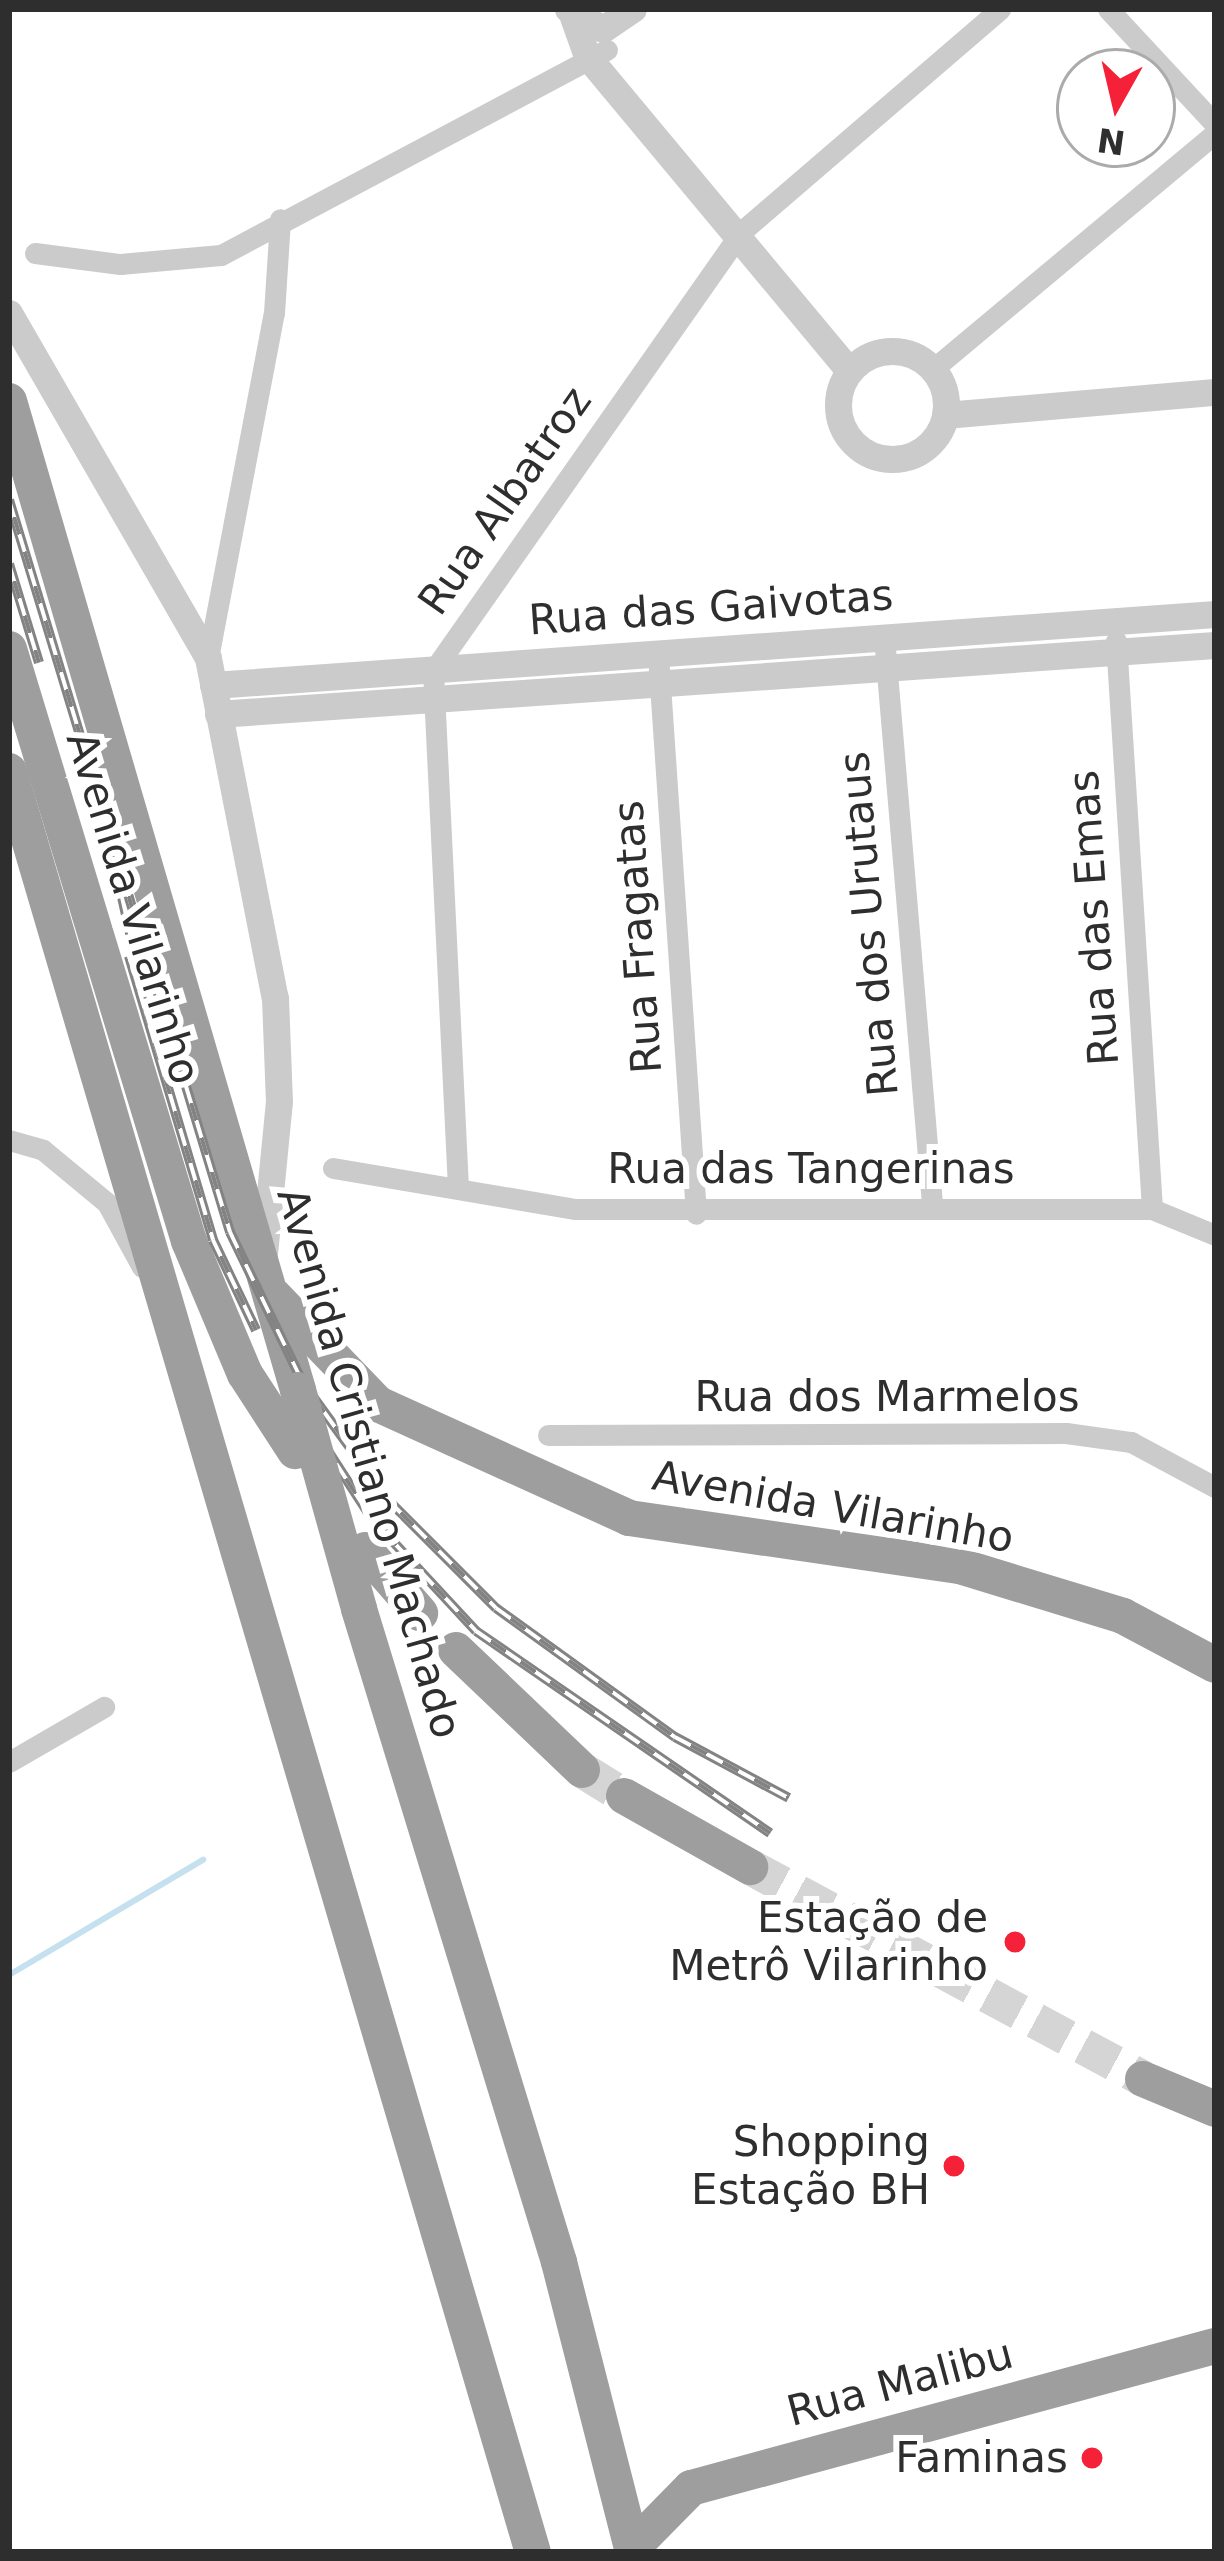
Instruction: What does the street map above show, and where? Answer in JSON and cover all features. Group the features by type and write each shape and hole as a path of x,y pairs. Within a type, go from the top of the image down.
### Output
{"highway":[{"name":"Avenida Cristiano Machado","path":"9,401 264,1255 359,1609 560,2262 633,2550"},
{"name":"Avenida Vilarinho","path":"9,649 189,1241 245,1374 295,1451"},
{"path":"9,771 533,2552"},
{"name":"Avenida Vilarinho","path":"274,1296 378,1404 629,1518 963,1567 1123,1616 1215,1665"},
{"path":"365,1550 420,1613"},
{"path":"456,1650 582,1769"},
{"path":"624,1796 750,1868"},
{"path":"1143,2078 1215,2109"},
{"name":"Rua Malibu","path":"633,2550 691,2488 1215,2346"}],"street":[{"name":"Rua Albatroz","path":"434,684 741,232 1000,9"},
{"path":"933,369 1215,128 1108,9"},
{"path":"570,13 616,34 741,232 849,371"},
{"path":"35,253 167,263 220,255 616,34"},
{"path":"264,1255 280,1050 211,672 274,313 280,219"},
{"path":"9,314 211,672"},
{"path":"849,371 894,351 933,369"},
{"path":"849,371 838,413 867,454 919,452 945,415 933,369"},
{"path":"945,415 1215,392"},
{"name":"Rua das Gaivotas","path":"659,669 884,637 1215,614"},
{"name":"Rua das Emas","path":"1114,622 1152,1209"},
{"name":"Rua dos Urutaus","path":"884,637 932,1204"},
{"name":"Rua das Gaivotas","path":"218,714 434,684 659,669 886,667 1215,645"},
{"name":"Rua Fragatas","path":"659,669 696,1214"},
{"name":"Rua das Gaivotas","path":"211,672 434,684"},
{"path":"434,684 458,1188"},
{"path":"9,1140 43,1150 107,1203 172,1323"},
{"name":"Rua das Tangerinas","path":"334,1168 458,1188 696,1214 932,1204 1152,1209 1215,1235"},
{"name":"Rua dos Marmelos","path":"548,1435 1066,1432 1131,1442 1215,1487"},
{"path":"9,1762 104,1707"}],"waterway":[{"path":"9,1975 203,1860"}],"tunnel":[{"path":"582,1770 624,1796"},
{"path":"750,1867 1143,2079"}],"tram line":[{"path":"91,775 136,978"}],"railway":[{"path":"9,500 230,1232 303,1383 388,1500 496,1608 675,1737 789,1798"},
{"path":"9,564 39,663"},
{"path":"129,956 213,1240 256,1330"},
{"path":"297,1403 372,1519 476,1631 770,1833"}],"place":[{"name":"Estação de Metrô Vilarinho","path":"1015,1942"},
{"name":"Shopping Estação BH","path":"954,2166"},
{"name":"Faminas","path":"1092,2458"}]}
